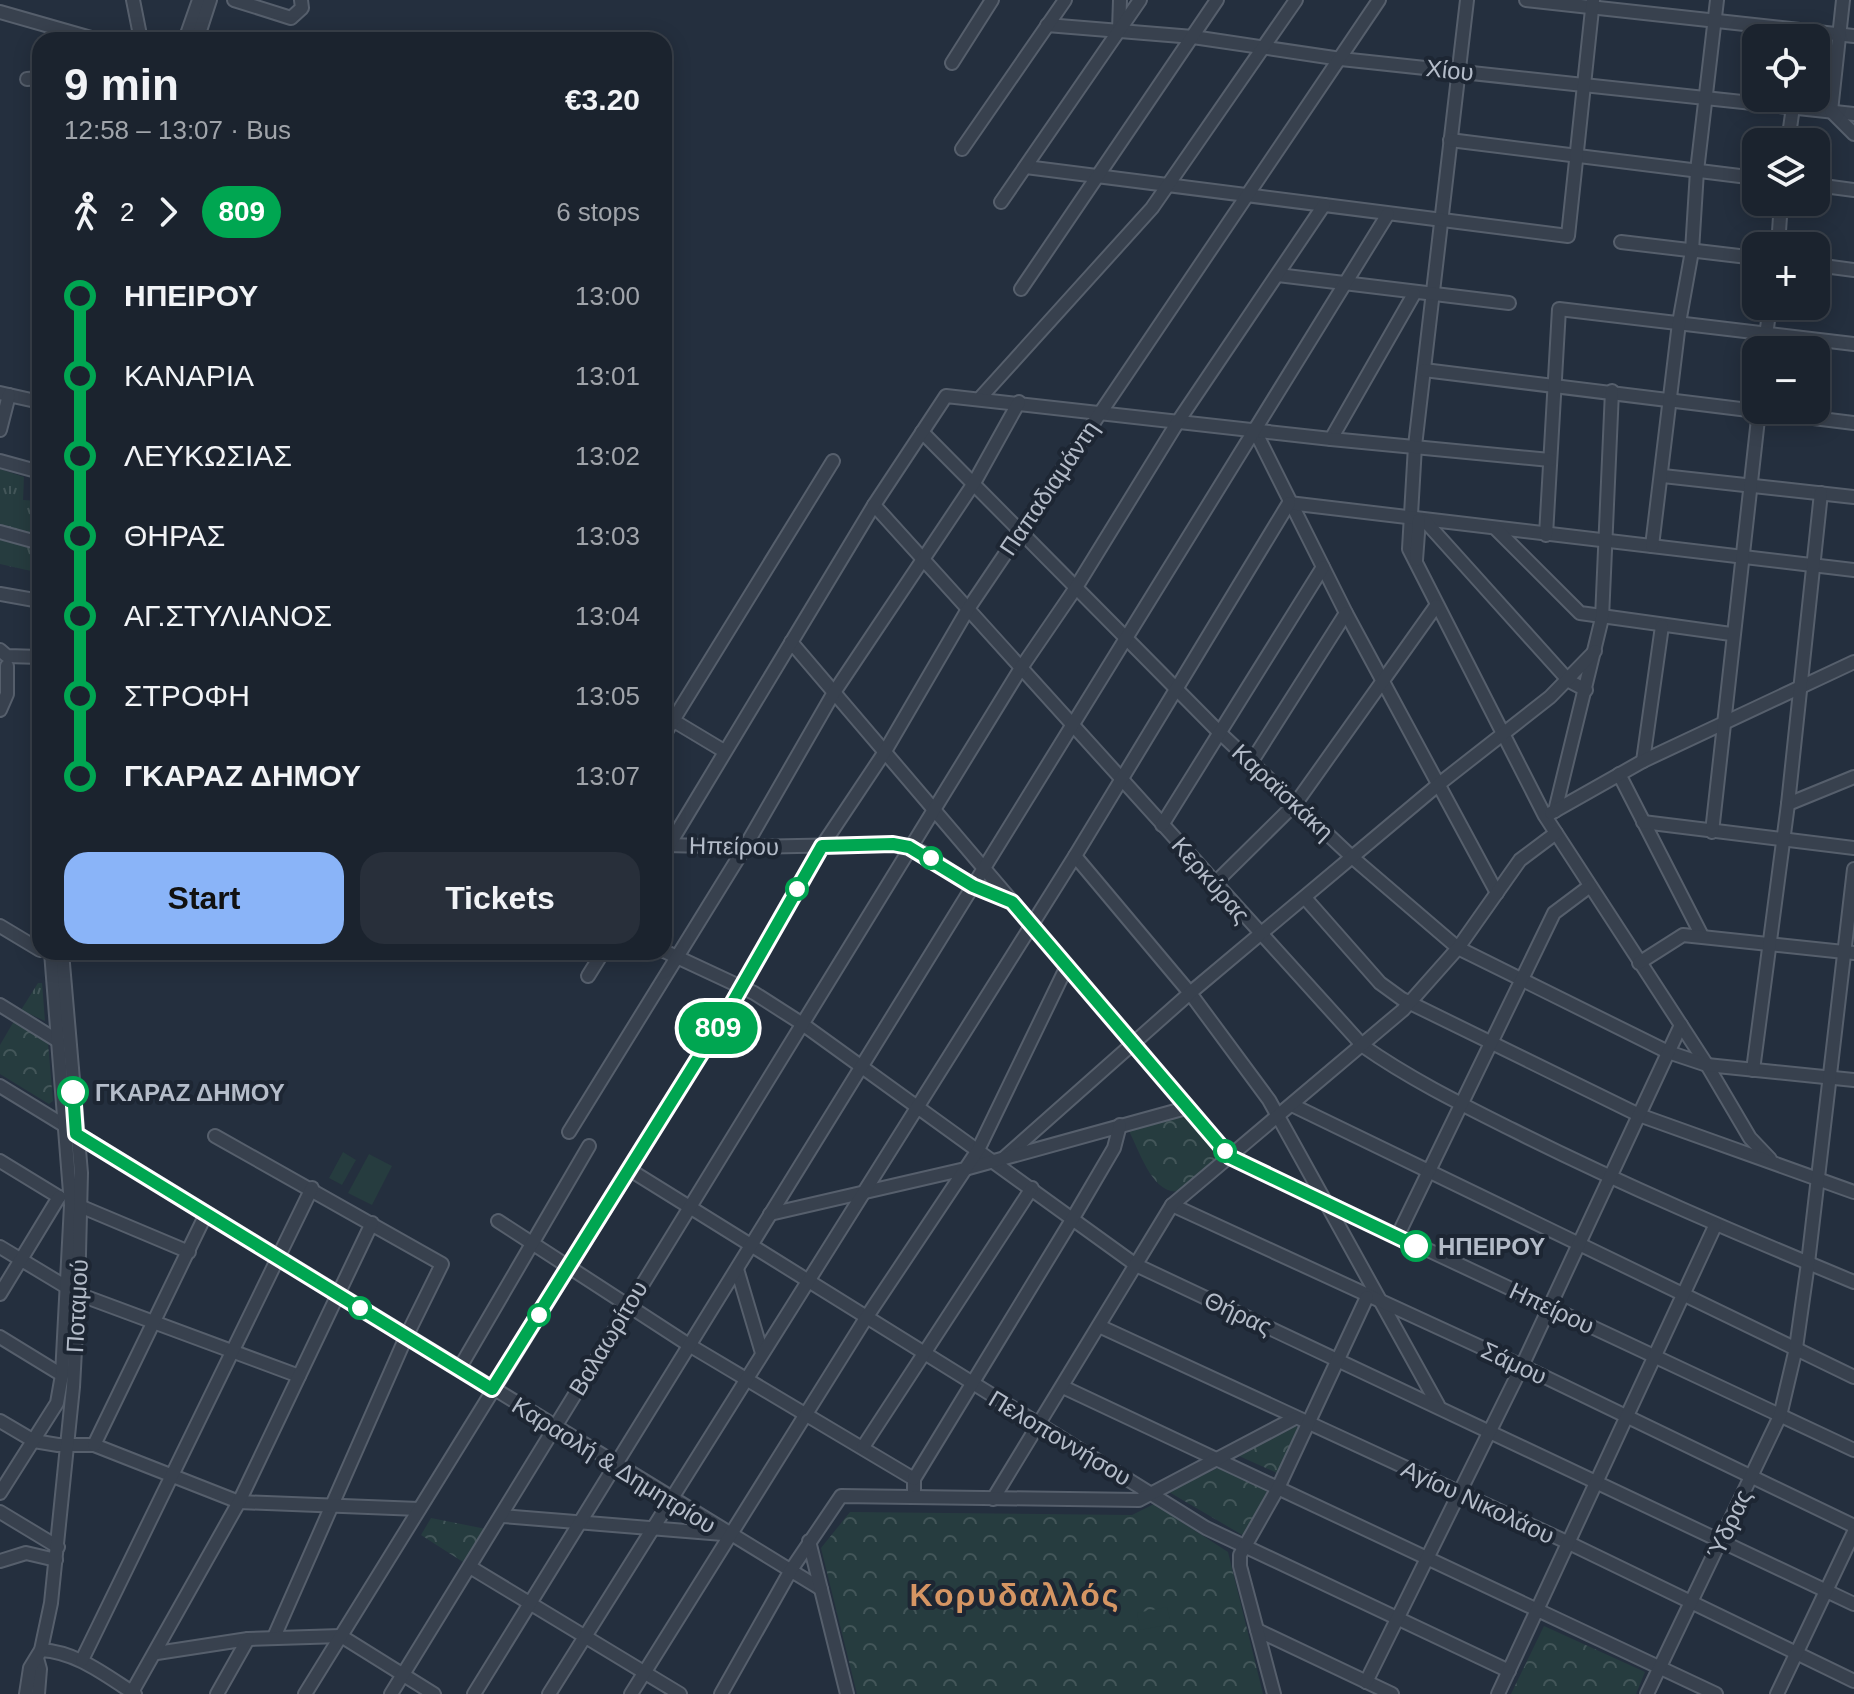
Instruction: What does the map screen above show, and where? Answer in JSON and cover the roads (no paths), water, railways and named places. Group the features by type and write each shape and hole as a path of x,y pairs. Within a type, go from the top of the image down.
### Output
{"street":[{"path":"133,0 139,32"},
{"path":"188,32 199,0"},
{"path":"200,32 210,0"},
{"path":"234,0 291,18 302,8 301,0"},
{"path":"952,63 992,0"},
{"path":"962,149 1065,0"},
{"path":"1119,30 1120,0"},
{"path":"1001,202 1140,0"},
{"path":"1021,289 1217,0"},
{"path":"981,397 1081,290 1168,187 1296,0"},
{"name":"Παπαδιαμάντη","path":"579,1248 729,1009 822,846 884,753 968,609 1379,0"},
{"path":"1467,0 1415,446 1418,520 1408,542 1416,567 1501,735 1550,814 1556,833 1707,1065 1750,1138 1770,1159"},
{"path":"1526,0 1592,4 1854,36"},
{"path":"1652,546 1663,476 1679,323 1692,251 1697,171 1717,0"},
{"path":"1843,0 1831,111 1854,134"},
{"path":"1026,167 1568,236 1592,4"},
{"path":"0,12 60,32"},
{"name":"Χίου","path":"1047,25 1193,37 1341,59 1742,101"},
{"name":"Χίου","path":"1831,111 1854,114"},
{"path":"1450,140 1742,176"},
{"path":"1830,187 1854,190"},
{"name":"Βαλαωρίτου","path":"391,1694 1021,668 1075,589 1179,420 1324,205"},
{"path":"474,1694 1388,214"},
{"path":"1621,242 1742,256"},
{"path":"1830,267 1854,270"},
{"path":"1278,275 1414,294 1509,303"},
{"path":"1331,439 1414,294"},
{"path":"1546,535 1559,309 1854,344"},
{"path":"1765,334 1768,320"},
{"path":"1424,370 1742,408"},
{"path":"1550,814 1586,690 1602,618 1612,391"},
{"path":"0,430 4,394 32,400"},
{"path":"672,837 874,505 946,396 981,397 1331,439 1550,460"},
{"path":"672,951 745,847 833,694 974,483 1019,402"},
{"path":"1830,420 1854,423"},
{"path":"1712,832 1731,634 1758,424"},
{"path":"1254,429 1346,613 1497,893"},
{"name":"Καραϊσκάκη","path":"922,432 1220,733 1353,858 1458,948 1668,1052 1707,1065 1854,1080"},
{"path":"0,461 32,470"},
{"path":"672,713 833,461"},
{"path":"1663,476 1854,497"},
{"path":"1753,1070 1788,804 1821,493"},
{"path":"1289,503 1854,570"},
{"path":"549,1694 1075,856 1289,503"},
{"name":"Κερκύρας","path":"874,505 1259,935 1363,1046 1415,1080 1609,1178 1715,1226 1854,1282"},
{"path":"1418,520 1569,681 1586,690"},
{"path":"1496,529 1573,608 1602,618 1731,634"},
{"path":"0,532 32,541"},
{"path":"1162,825 1323,567"},
{"path":"0,594 32,600"},
{"path":"1214,884 1296,803 1436,606"},
{"path":"1252,761 1346,613"},
{"path":"1643,761 1662,626"},
{"path":"791,642 1012,902"},
{"path":"999,1159 1133,1046 1190,993 1306,899 1439,784 1569,681 1595,651"},
{"path":"0,710 7,694 4,660 32,658"},
{"path":"1550,814 1643,761 1854,662"},
{"path":"672,720 724,751"},
{"path":"1619,774 1702,936"},
{"path":"1788,804 1854,777"},
{"path":"1643,822 1854,848"},
{"path":"993,1499 1172,1205 1363,1046 1411,1002 1458,948 1520,860 1556,833"},
{"name":"Ηπείρου","path":"672,845 893,844 909,847 973,886 1012,902 1230,1157 1854,1450"},
{"path":"1075,856 1190,993 1279,1117 1438,1406"},
{"name":"Ύδρας","path":"1647,1694 1780,1416 1796,1348 1808,1263 1829,1077 1849,953 1854,869"},
{"path":"1397,1237 1554,913 1590,886"},
{"path":"1306,899 1380,983 1411,1002 1639,1115 1770,1159 1854,1192"},
{"path":"0,926 32,943"},
{"path":"1639,963 1683,935 1849,953"},
{"name":"Θήρας","path":"672,955 739,987 801,1023 978,1150 999,1159 1032,1188 1136,1265 1854,1604"},
{"name":"Ποταμού","path":"0,1493 57,1403 82,1207 58,1041 51,960"},
{"name":"Ποταμού","path":"26,1694 30,1668 39,1654 49,1618 57,1554 67,1446 73,1291 65,1196 70,1130 51,960"},
{"path":"588,976 598,960"},
{"path":"569,1132 667,960"},
{"path":"631,1694 728,1534 978,1150 1067,966"},
{"name":"Παπαδιαμάντη","path":"305,1694 568,1267 666,1096 723,1005 739,987"},
{"path":"0,1005 58,1041"},
{"path":"1366,1682 1522,1366 1681,1025"},
{"name":"Καραολή & Δημητρίου","path":"0,1086 821,1589"},
{"path":"1292,1105 1579,1241 1854,1377"},
{"path":"770,1214 965,1169 1186,1108"},
{"path":"914,1496 914,1479 1114,1148 1120,1125"},
{"path":"215,1136 442,1264 406,1337 274,1637"},
{"path":"459,1369 589,1146"},
{"path":"0,1161 65,1196 0,1294"},
{"name":"Πελοποννήσου","path":"630,1170 972,1385 1244,1547 1509,1671"},
{"path":"82,1660 275,1257 312,1188"},
{"path":"863,1447 921,1353 1032,1188"},
{"name":"Σάμου","path":"1172,1205 1522,1366 1854,1526"},
{"path":"82,1207 189,1252"},
{"path":"94,1445 206,1214"},
{"path":"498,1221 689,1345 807,1412 914,1479"},
{"path":"39,1654 60,1652 82,1660 133,1693 239,1502 372,1223"},
{"path":"1498,1694 1715,1226"},
{"path":"0,1247 73,1291 299,1376"},
{"path":"737,1269 762,1353"},
{"path":"1274,1694 1240,1566 1244,1547 1278,1488 1301,1421 1338,1360 1367,1297"},
{"name":"Αγίου Νικολάου","path":"1099,1326 1569,1543 1691,1605 1854,1681"},
{"path":"0,1337 62,1375"},
{"path":"1063,1387 1716,1694"},
{"path":"0,1421 34,1441 67,1446 94,1445 239,1502 419,1509"},
{"path":"721,1694 809,1541 834,1502 846,1494 1125,1501 1153,1495 1217,1460 1301,1421"},
{"path":"0,1512 57,1554"},
{"path":"503,1516 728,1534"},
{"path":"1777,1694 1854,1532"},
{"path":"809,1541 847,1694"},
{"path":"0,1561 26,1553 57,1554"},
{"path":"470,1567 680,1694"},
{"path":"1257,1630 1392,1694"},
{"path":"157,1653 248,1639 341,1636 434,1694"},
{"path":"217,1694 248,1639"},
{"name":"Ποταμού","path":"38,1694 39,1654"}],"place":[{"name":"ΓΚΑΡΑΖ ΔΗΜΟΥ","path":"73,1092"},
{"name":"ΗΠΕΙΡΟΥ","path":"1416,1246"}],"district":[{"name":"Κορυδαλλός","path":"1015,1595"}]}
